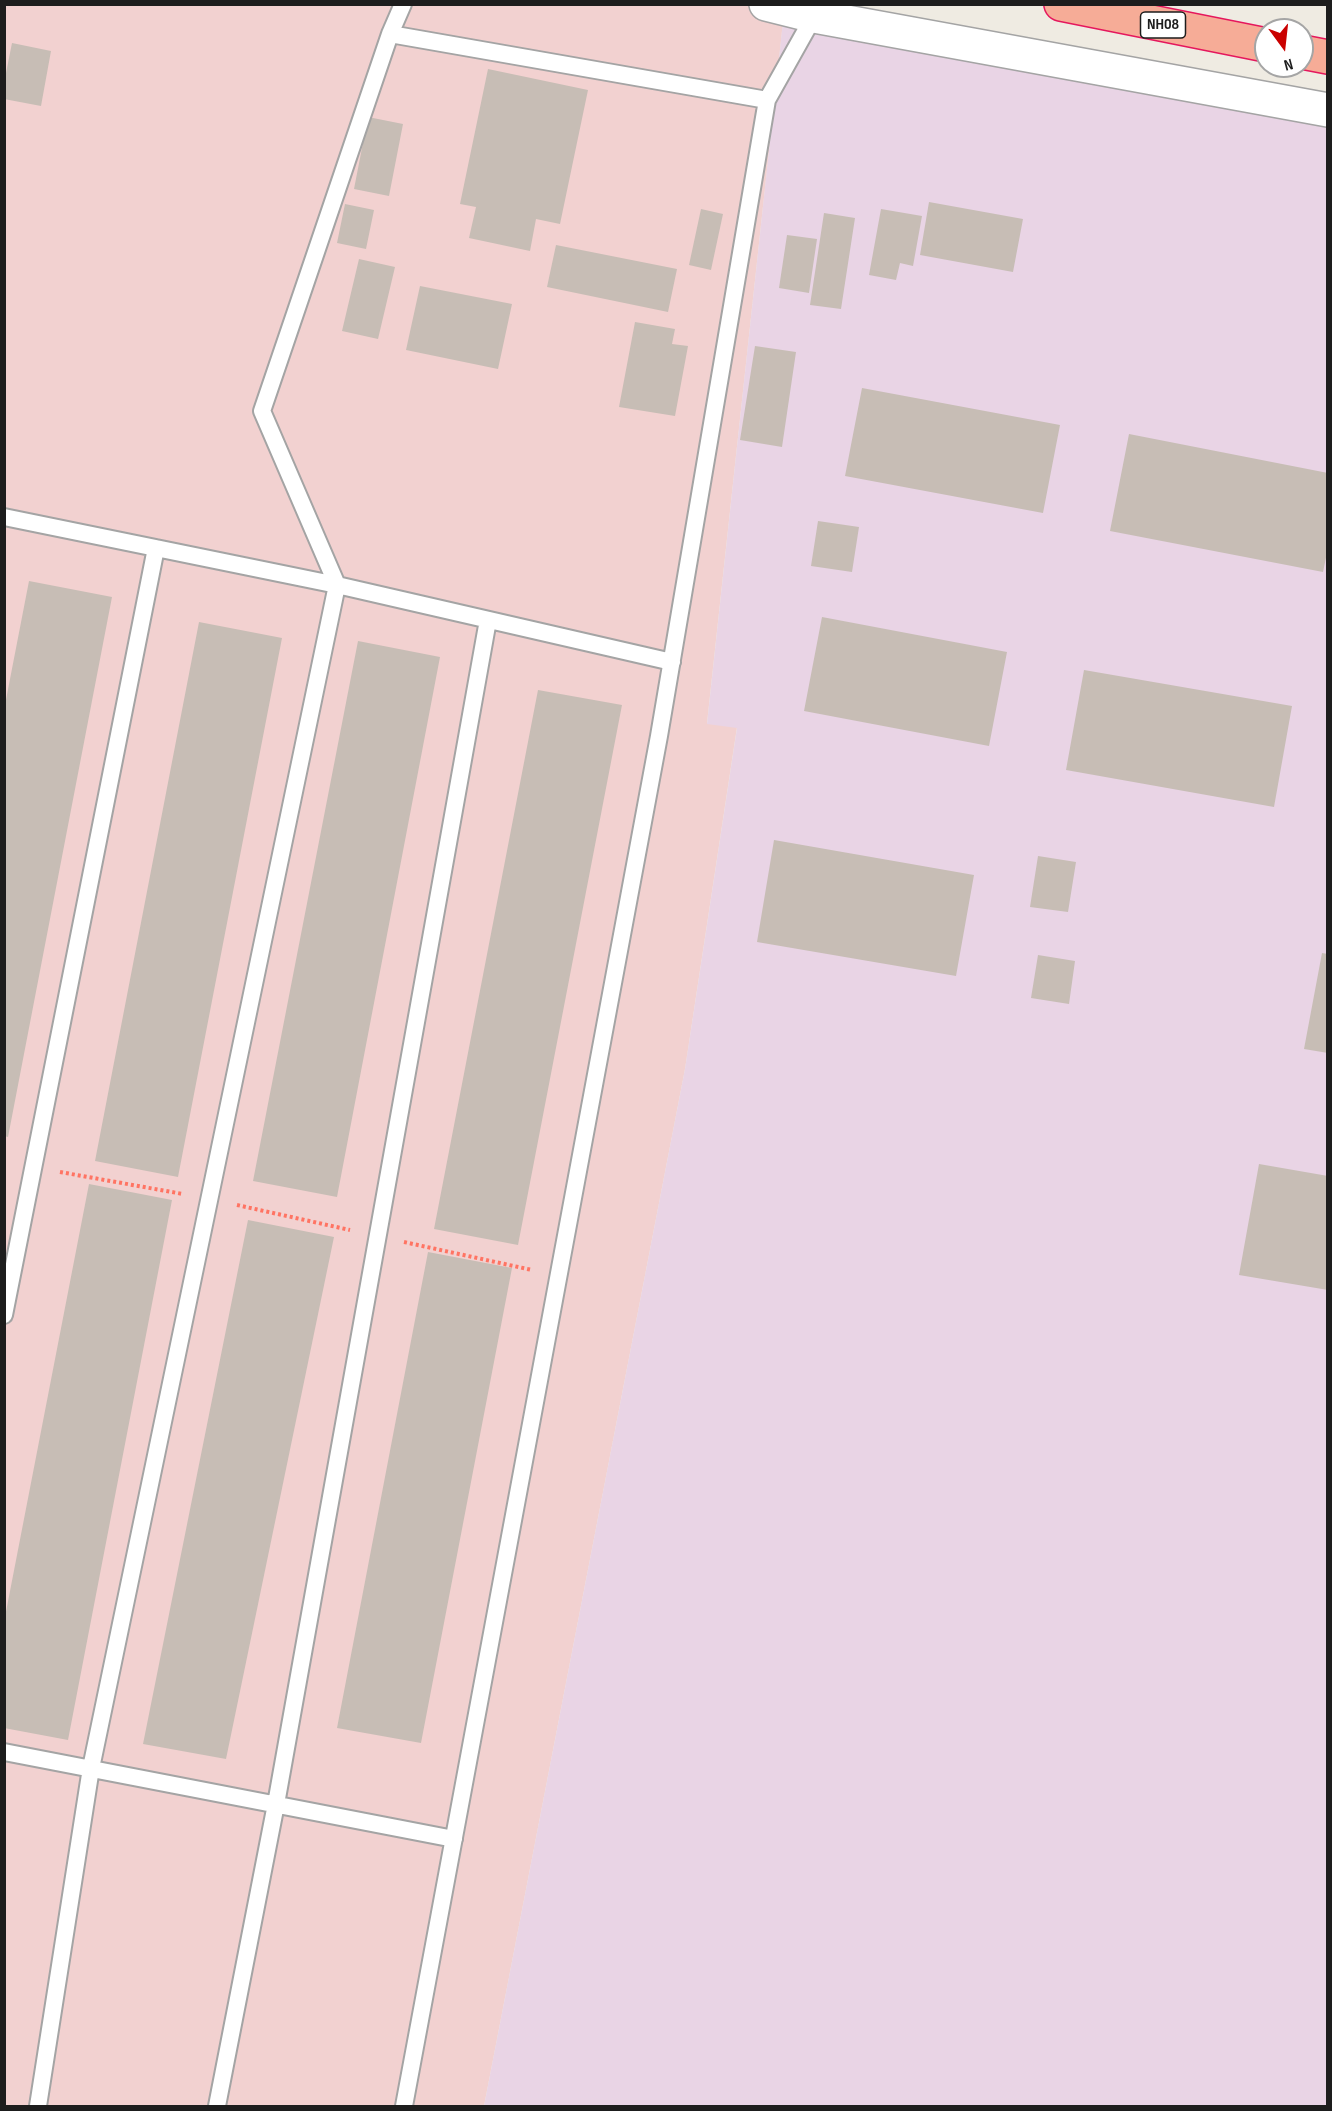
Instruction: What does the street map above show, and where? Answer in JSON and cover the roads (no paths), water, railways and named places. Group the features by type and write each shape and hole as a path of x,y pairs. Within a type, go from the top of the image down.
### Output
{"highway":[{"name":"NH08","path":"1061,4 1254,43"}],"street":[{"path":"766,4 814,16 1328,110"}],"lane":[{"path":"38,2106 92,1768 338,585 262,411 390,34 403,4"},
{"path":"404,2106 672,662 767,100 814,16"},
{"path":"390,34 767,100"},
{"path":"4,517 338,585 672,662"},
{"path":"4,1314 156,548"},
{"path":"217,2106 276,1804 488,621"},
{"path":"4,1752 454,1839"}]}
